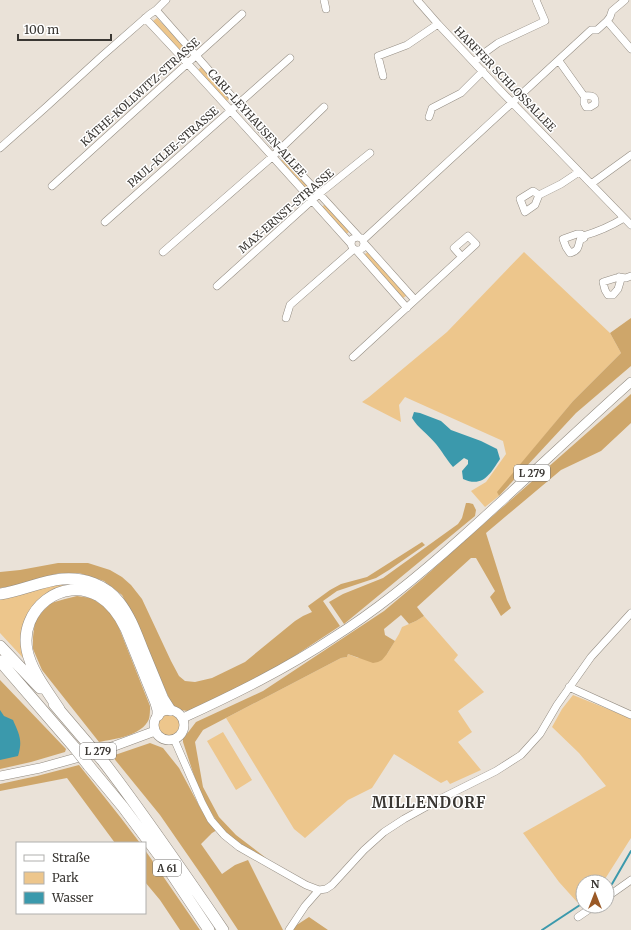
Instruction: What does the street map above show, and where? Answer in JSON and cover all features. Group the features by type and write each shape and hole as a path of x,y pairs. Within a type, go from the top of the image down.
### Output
{"highway":[{"path":"0,594 62,579 87,581 108,590 119,602 132,624 163,700 170,710"},
{"path":"59,709 30,662 26,647 26,634 31,618 45,600 61,592 78,590 86,591 100,597 113,608 122,620 156,703 158,715"},
{"name":"A 61","path":"0,646 59,709 103,761 168,849 223,930"},
{"name":"A 61","path":"2,664 124,807 161,858 209,930"}],"main road":[{"name":"L 279","path":"183,718 244,689 294,662 335,637 387,600 433,563 487,515 631,382"},
{"path":"170,710 177,712 183,718 184,728 179,737 165,740 155,731 154,722 158,715 162,712 170,710"},
{"name":"L 279","path":"0,776 40,768 101,750 155,731"}],"street":[{"path":"0,148 166,0"},
{"path":"324,0 326,9"},
{"name":"HARFFER SCHLOSSALLEE","path":"416,0 631,225"},
{"path":"474,62 498,43 545,21 536,2 544,0"},
{"path":"354,248 359,250 362,248 362,240 512,102 559,61 591,30 597,30 608,19 614,16 624,6 625,0"},
{"name":"CARL-LEYHAUSEN-ALLEE","path":"156,10 279,150 415,300"},
{"name":"KÄTHE-KOLLWITZ-STRASSE","path":"52,186 242,14"},
{"name":"CARL-LEYHAUSEN-ALLEE","path":"145,18 312,201 406,308"},
{"path":"608,19 631,49"},
{"path":"383,76 378,56 407,45 438,24"},
{"name":"PAUL-KLEE-STRASSE","path":"105,222 290,58"},
{"path":"559,61 584,96"},
{"path":"429,117 432,108 461,93 483,71"},
{"path":"163,252 272,157 324,107"},
{"name":"MAX-ERNST-STRASSE","path":"217,286 320,194 370,153"},
{"path":"591,184 631,154"},
{"path":"539,195 579,172"},
{"path":"583,236 614,224 624,218"},
{"path":"354,248 352,240 354,238 362,240"},
{"path":"286,318 290,305 354,248"},
{"path":"353,357 462,257"},
{"path":"619,277 626,278 631,276"},
{"path":"174,739 202,803 211,820 224,836 238,847 306,885 319,890 326,889 332,885 364,850 384,832 442,798 496,771 521,755 540,734 557,705 591,657 631,613"},
{"path":"570,687 631,715"},
{"path":"615,892 631,881"},
{"path":"289,930 305,906 319,890"},
{"path":"578,917 582,914"}],"green space":[{"path":"157,18 189,52 187,56 185,57 153,21"},
{"path":"201,67 229,97 229,100 225,101 197,71"},
{"path":"284,158 313,192 310,194 280,161"},
{"path":"325,204 349,230 348,233 344,234 322,207"},
{"path":"368,252 407,293 406,296 403,298 365,257 365,254"},
{"path":"524,252 610,333 621,353 573,401 498,492 499,496 485,507 471,491 486,482 506,454 503,441 405,397 399,405 401,422 362,402 447,332"},
{"path":"63,583 90,585 88,589 39,600 24,659 0,633 0,596"},
{"path":"424,616 458,655 454,660 484,692 458,711 472,732 458,742 481,770 450,784 447,780 441,783 394,754 372,788 348,800 305,838 294,829 226,718 341,658 347,657 348,654 358,658 387,654 402,627"},
{"path":"573,695 631,719 631,838 608,874 575,874 575,900 559,882 523,833 606,786 579,753 552,727 562,709"},
{"path":"170,712 179,716 183,725 179,734 170,738 161,734 157,725 161,716"},
{"path":"223,732 252,780 236,790 207,741"}],"shaded area":[{"path":"631,318 631,366 576,413 499,496 497,492 573,401 621,353 610,333"},
{"path":"631,394 631,423 601,451 561,470 486,533 507,600 511,608 501,616 490,597 495,591 476,558 471,558 417,607 424,616 409,624 401,615 384,629 385,635 395,641 382,660 373,663 348,654 347,657 341,658 203,730 195,742 203,787 219,817 236,835 266,858 232,838 216,821 204,800 183,742 183,739 196,722 263,691 384,611"},
{"path":"466,503 473,504 476,510 475,516 344,624 329,602 343,594 383,578 458,524 462,518"},
{"path":"422,542 425,545 376,578 337,591 323,601 340,626 267,674 188,711 180,710 172,705 133,616 122,595 104,581 79,573 60,573 14,586 0,588 0,572 58,563 88,563 110,570 122,577 131,585 142,599 179,676 185,681 195,682 212,678 245,662 295,621 312,612 308,606 330,590 341,584 367,577"},
{"path":"77,596 91,598 107,608 117,623 150,706 149,719 145,725 127,736 99,742 42,670 33,649 35,621 43,611 51,603"},
{"path":"0,680 66,749 65,752 0,769"},
{"path":"150,743 163,748 179,768 202,811 217,830 201,844 222,874 235,865 248,860 283,930 238,930 160,815 112,756"},
{"path":"79,765 139,842 114,842 67,778 0,791 0,784"},
{"path":"146,851 200,930 180,930 160,900 146,883"},
{"path":"309,917 328,930 289,930"}],"water":[{"path":"414,412 441,421 451,430 481,441 497,449 500,459 493,470 481,481 476,482 463,479 462,471 468,464 468,460 464,458 453,467 430,437 414,422 412,418"},
{"path":"0,710 4,716 13,720 19,733 20,746 18,756 0,760"}],"waterway":[{"path":"615,879 631,851"},
{"path":"542,930 575,908"}],"district":[{"name":"MILLENDORF","path":"429,802"}]}
